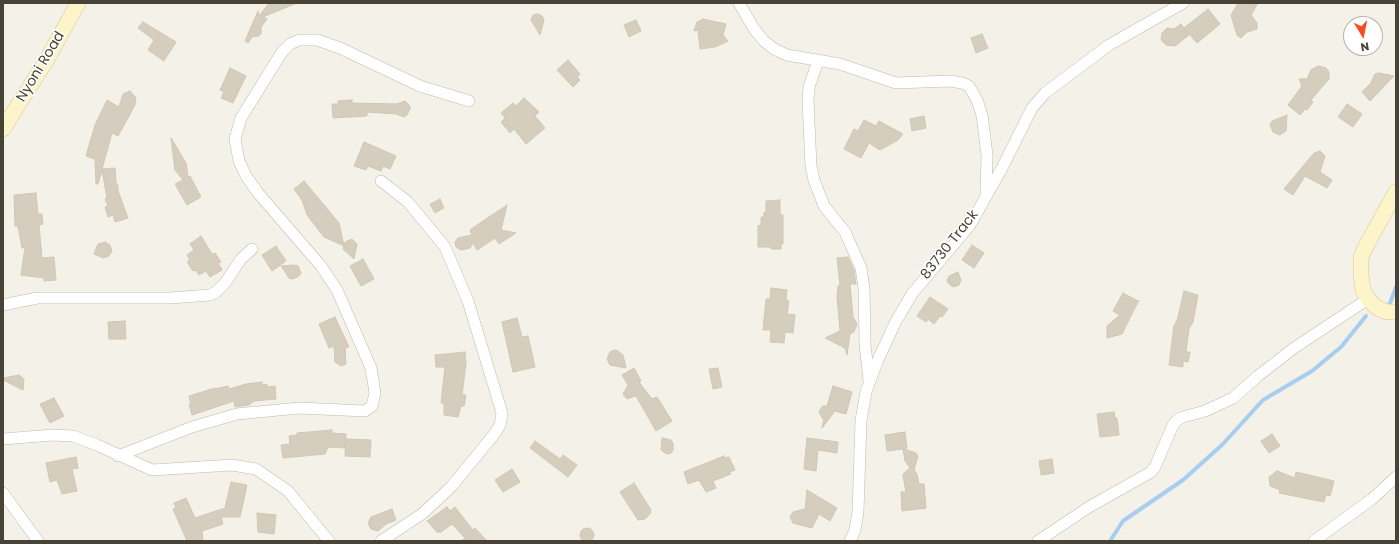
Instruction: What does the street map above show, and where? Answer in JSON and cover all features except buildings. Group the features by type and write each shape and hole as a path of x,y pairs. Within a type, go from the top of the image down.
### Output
{"street":[{"name":"Nyoni Road","path":"3,130 46,61 78,3"},
{"path":"739,3 754,29 774,49 786,55 840,64 896,83 950,81 969,86 977,100 982,115 987,155 986,197"},
{"name":"83730 Track","path":"850,541 855,530 858,512 861,420 869,384 892,329 912,294 970,225 1032,108 1044,93 1109,45 1183,3"},
{"path":"118,456 192,427 237,414 299,408 365,411 372,406 375,393 371,368 337,290 322,266 258,193 246,176 239,161 235,139 241,118 282,52 290,44 299,40 317,40 340,48 420,86 469,101"},
{"path":"818,61 809,87 808,100 811,166 814,180 824,206 845,232 857,257 863,275 865,344 869,384"},
{"path":"381,181 408,202 445,247 468,302 502,413 500,425 496,432 451,487 422,514 381,541"},
{"path":"1396,192 1361,258 1363,291 1368,299 1377,308 1387,312 1396,312"},
{"path":"3,305 37,298 170,298 210,295 216,292 225,283 241,259 252,249"},
{"path":"1038,541 1089,507 1150,472 1155,467 1173,425 1177,420 1205,411 1233,398 1294,348 1368,299"},
{"path":"3,440 31,436 73,436 97,445 118,456 152,470 232,465 256,469 288,491 329,541"},
{"path":"1314,541 1376,496 1396,477"},
{"path":"3,493 38,541"}],"waterway":[{"path":"1389,306 1396,287"},
{"path":"1110,541 1123,521 1183,480 1222,445 1263,400 1312,371 1341,347 1366,316"}]}
